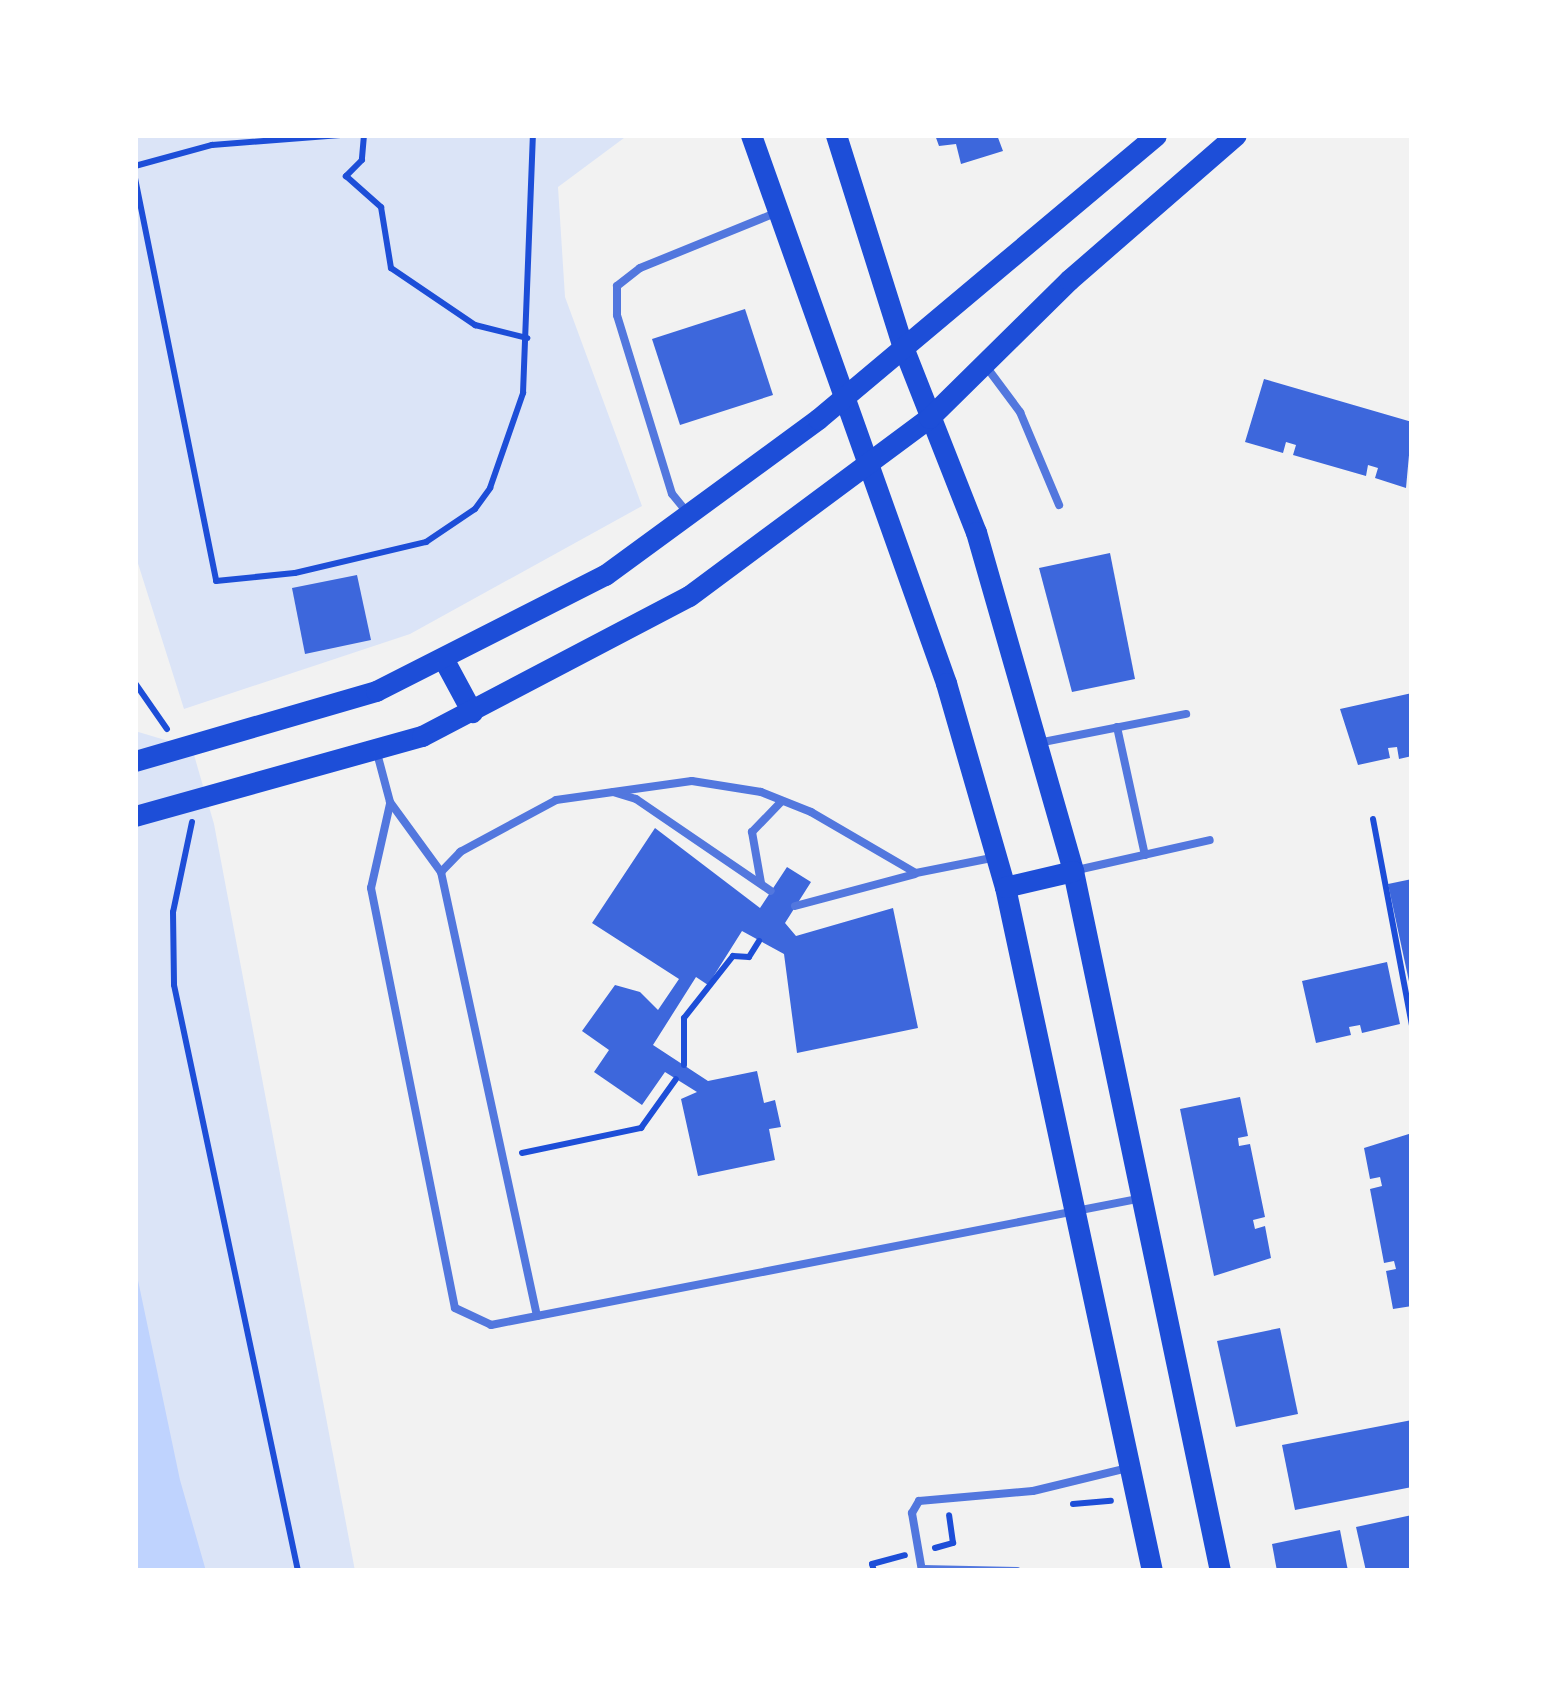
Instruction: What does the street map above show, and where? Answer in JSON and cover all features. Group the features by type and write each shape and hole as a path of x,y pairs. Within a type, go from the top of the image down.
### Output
{"main road":[{"path":"751,135 774,214 870,463 1005,887 1152,1571"},
{"path":"836,135 903,347 976,532 1073,871 1220,1571"},
{"path":"135,761 167,747 314,715 445,662 551,608 691,518 844,398 1156,135"},
{"path":"135,816 377,753 472,712 688,596 929,418 1235,135"},
{"path":"445,662 472,712"},
{"path":"1005,887 1073,871"}],"lane":[{"path":"691,518 672,494 617,315 617,286 640,268 774,214"},
{"path":"984,364 1020,412 1060,506"},
{"path":"1036,743 1186,714"},
{"path":"1117,727 1145,855"},
{"path":"377,753 390,802 441,872 537,1316"},
{"path":"441,872 460,852 556,800 692,781 783,801 916,873"},
{"path":"605,790 636,799 771,891"},
{"path":"761,883 752,832 783,801"},
{"path":"390,802 371,888 454,1308 491,1325 1144,1198"},
{"path":"1073,871 1210,840"},
{"path":"796,906 996,857"},
{"path":"1017,1571 922,1570 912,1513 919,1502 1033,1491 1130,1468"}],"path":[{"path":"135,166 212,145 341,135"},
{"path":"364,135 362,160 346,176 381,207 391,268 475,325 527,338"},
{"path":"135,178 216,581 295,573 426,542 475,509 512,434 527,338 533,135"},
{"path":"135,683 167,747"},
{"path":"1373,819 1412,1026"},
{"path":"191,820 173,912 174,985 298,1571"},
{"path":"684,1065 684,1018 733,956 749,957 759,941"},
{"path":"503,1156 641,1128 676,1078"},
{"path":"1061,1506 1111,1501"},
{"path":"874,1571 872,1564 953,1543 948,1517 957,1510"}],"shaded area":[{"path":"135,135 628,135 558,187 565,297 642,506 410,634 184,709 135,554"},
{"path":"135,731 192,748 214,824 355,1571 135,1571"}],"water":[{"path":"135,1266 180,1480 206,1571 135,1571"}],"building":[{"path":"935,135 997,135 1003,151 961,164 956,144 939,146"},
{"path":"745,309 773,395 680,425 652,339"},
{"path":"1264,379 1412,422 1406,488 1375,478 1378,468 1368,465 1366,476 1293,455 1296,445 1286,442 1283,453 1245,442"},
{"path":"1110,553 1135,679 1072,692 1039,568"},
{"path":"357,575 371,640 305,654 292,588"},
{"path":"1412,693 1412,756 1399,759 1397,747 1388,748 1390,758 1358,765 1340,709"},
{"path":"655,828 760,908 787,867 811,882 785,923 796,936 893,908 918,1028 797,1053 784,954 742,931 708,985 696,977 653,1045 708,1081 757,1071 764,1103 775,1100 781,1127 769,1129 775,1160 698,1176 681,1099 697,1092 665,1072 642,1105 594,1072 609,1050 582,1031 615,985 640,992 658,1010 679,979 592,923"},
{"path":"1412,879 1412,986 1410,986 1388,884"},
{"path":"1387,962 1400,1024 1362,1033 1360,1025 1349,1027 1351,1035 1316,1043 1302,981"},
{"path":"1240,1097 1248,1136 1238,1138 1239,1146 1250,1144 1265,1217 1253,1220 1255,1229 1265,1226 1271,1258 1214,1276 1180,1109"},
{"path":"1412,1133 1412,1306 1393,1309 1386,1271 1396,1269 1394,1261 1384,1263 1370,1189 1382,1186 1380,1177 1370,1179 1364,1148"},
{"path":"1280,1328 1298,1414 1236,1427 1217,1341"},
{"path":"1412,1420 1412,1487 1295,1510 1282,1445"},
{"path":"1412,1515 1412,1571 1366,1571 1356,1527"},
{"path":"1340,1530 1348,1571 1277,1571 1272,1544"}]}
